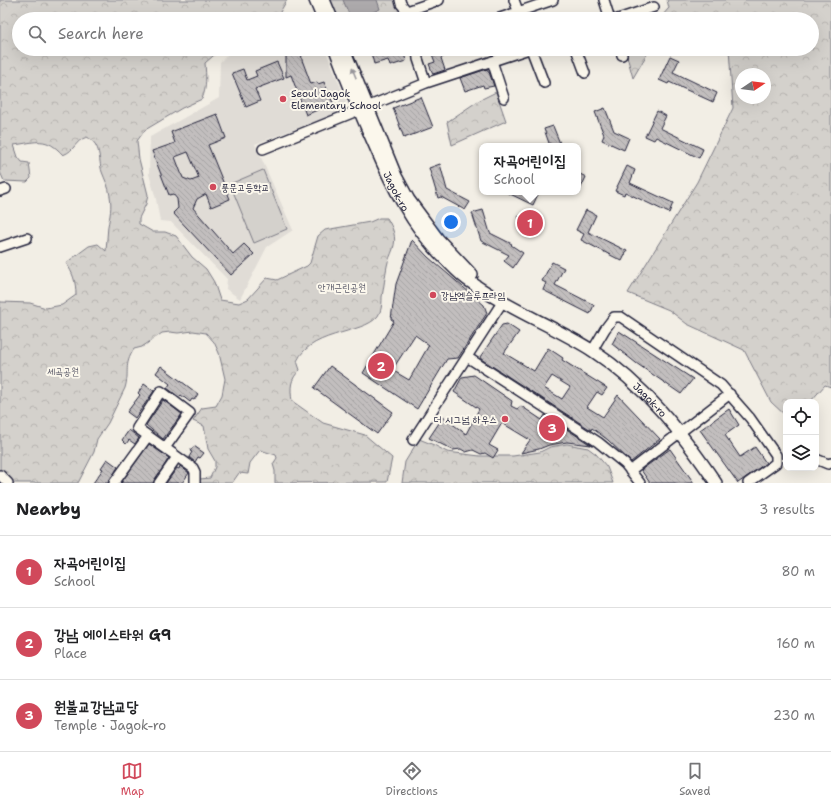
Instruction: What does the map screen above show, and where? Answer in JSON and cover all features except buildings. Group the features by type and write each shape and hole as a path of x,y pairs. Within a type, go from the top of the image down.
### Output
{"main road":[{"path":"315,0 320,12"},
{"path":"324,0 329,12"},
{"name":"Jagok-ro","path":"338,56 363,108"},
{"name":"Jagok-ro","path":"346,56 363,108 389,179 402,204 425,237 444,258 471,283 502,302 592,351 615,366 640,388 680,432 716,483"}],"street":[{"path":"400,0 405,12"},
{"path":"413,12 439,0"},
{"path":"514,0 518,12"},
{"path":"526,12 553,0"},
{"path":"604,0 608,12"},
{"path":"639,12 654,7"},
{"path":"418,56 426,83"},
{"path":"263,149 426,83 510,56"},
{"path":"533,56 544,83"},
{"path":"579,56 585,73"},
{"path":"492,62 504,98"},
{"path":"0,247 27,238"},
{"path":"413,440 502,302"},
{"path":"592,351 614,317 621,317 721,385 750,418 781,463 748,483"},
{"path":"467,357 598,442 625,464 640,483"},
{"path":"164,448 190,413 161,391 137,428 164,448 193,468 195,472 195,483"},
{"path":"630,471 730,394"},
{"path":"114,483 148,436"},
{"path":"159,483 177,457"},
{"path":"819,460 828,464 831,463"},
{"path":"0,475 8,483"}],"shaded area":[{"path":"343,0 377,0 380,9 373,12 348,12"},
{"name":"풍문고등학교","path":"226,56 328,56 346,100 343,111 255,144 293,230 267,247 240,299 226,289 227,279 171,222 160,221 149,174 150,137 219,98 220,62"}],"green space":[{"name":"세곡공원","path":"0,0 287,0 280,12 12,12 12,56 213,56 205,63 206,77 204,95 202,99 182,108 145,130 137,141 139,159 148,195 146,204 139,218 139,224 153,232 165,232 176,236 192,257 206,269 214,282 220,300 239,303 248,299 267,278 277,280 307,266 310,263 318,236 325,230 370,222 379,218 387,218 393,229 395,240 387,266 380,312 375,319 366,325 328,337 305,350 297,361 300,370 294,377 291,392 292,401 323,423 365,435 392,458 387,482 275,483 275,471 273,464 277,458 276,455 260,450 250,463 248,474 239,473 232,483 199,483 200,479 210,478 215,467 215,461 208,449 204,426 193,421 202,408 216,406 222,395 225,379 219,353 214,342 206,333 193,331 162,333 142,347 134,349 128,364 125,388 108,423 97,439 94,452 78,483 12,483 0,471 0,301 30,303 46,308 62,305 76,295 74,278 66,263 89,246 98,244 106,251 111,204 109,190 102,172 99,153 92,140 87,137 63,155 57,149 46,143 35,142 14,145 18,157 22,162 29,163 31,178 27,182 4,181 0,172"},
{"path":"328,0 396,0 400,11 397,12 334,12"},
{"path":"667,0 831,0 831,387 825,385 813,399 783,399 783,413 771,402 744,350 687,324 669,310 628,293 697,182 733,108 729,56 819,56 819,12 665,12 669,8"},
{"path":"627,56 646,56 633,78"},
{"path":"496,92 506,121 452,145 447,122 478,101"},
{"path":"263,170 287,229 254,243 230,184"},
{"path":"419,439 447,452 480,456 513,456 540,452 550,447 567,444 588,448 596,454 607,467 613,483 402,483 405,462"}],"place":[{"name":"Seoul Jagok Elementary School","path":"283,99"},
{"name":"풍문고등학교","path":"213,187"},
{"name":"자곡어린이집","path":"530,223"},
{"name":"강남엑슬루프라임","path":"433,295"},
{"name":"강남 에이스타워 G9","path":"381,366"},
{"name":"더 시그넘 하우스","path":"505,419"},
{"name":"원불교강남교당","path":"552,428"}],"park label":[{"name":"안개근린공원","path":"342,287"}]}
